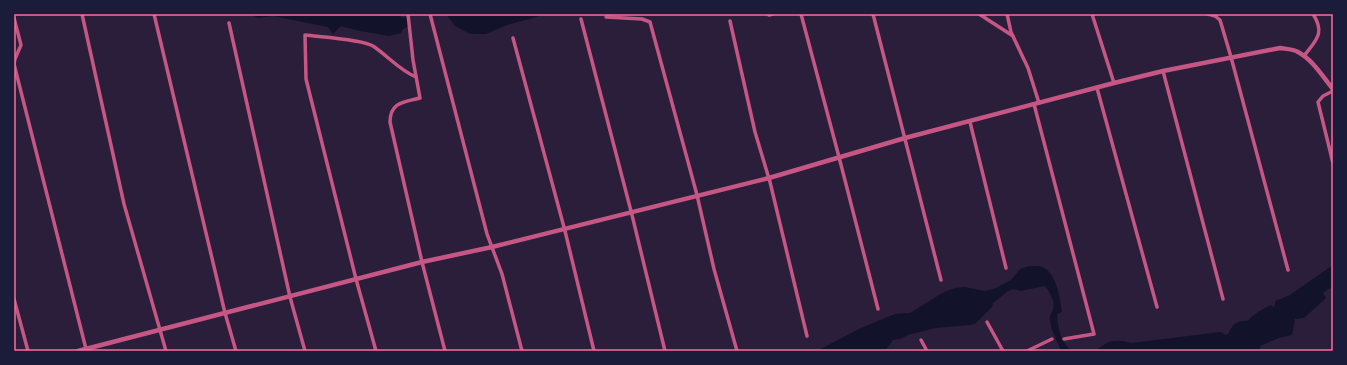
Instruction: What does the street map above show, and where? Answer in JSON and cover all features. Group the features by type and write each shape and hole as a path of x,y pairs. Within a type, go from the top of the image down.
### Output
{"street":[{"path":"82,14 124,204 166,351"},
{"path":"154,14 225,314 236,351"},
{"path":"408,14 420,98 397,105 390,112 390,122 422,262 445,351"},
{"path":"430,14 487,234 502,274 522,351"},
{"path":"801,14 878,309"},
{"path":"873,14 942,280"},
{"path":"979,14 1014,36"},
{"path":"1007,14 1011,32 1028,68 1094,334 1064,339"},
{"path":"1092,14 1114,83"},
{"path":"1208,14 1215,16 1220,20 1288,270"},
{"path":"1304,56 1317,40 1319,33 1316,19 1313,14"},
{"path":"606,17 642,19 650,22 697,195 714,269 737,351"},
{"path":"14,18 21,45 14,64 86,349"},
{"path":"581,19 665,351"},
{"path":"730,21 755,132 769,178 807,336"},
{"path":"229,23 290,297 305,351"},
{"path":"376,351 356,279 306,79 305,35 364,43 373,46 399,68 416,77"},
{"path":"512,38 564,228 594,351"},
{"path":"78,351 98,348 160,330 422,262 492,247 769,178 905,138 1114,83 1163,71 1280,48 1298,52 1304,56 1319,71 1333,90 1323,96 1318,102 1333,163"},
{"path":"1163,71 1223,299"},
{"path":"1097,88 1157,307"},
{"path":"970,122 1006,268"},
{"path":"14,299 28,351"},
{"path":"987,322 1003,351"},
{"path":"1027,351 1052,339"},
{"path":"921,340 927,351"}],"shaded area":[{"path":"14,14 1333,14 1333,351 14,351"},
{"path":"250,14 401,14 401,18 406,17 409,26 403,29 401,33 389,36 341,26 333,34 328,27 273,16 258,18"},
{"path":"446,14 547,14 507,25 486,34 470,34 455,26"},
{"path":"1333,265 1333,291 1330,288 1323,293 1326,298 1304,318 1295,319 1292,335 1279,338 1260,346 1261,351 1095,351 1112,341 1131,343 1221,332 1226,335 1236,324 1242,321 1248,321 1253,316 1271,305 1272,307 1275,306 1275,301 1290,295"},
{"path":"1030,266 1038,266 1046,269 1053,278 1062,312 1057,314 1059,330 1062,339 1072,351 1061,351 1050,319 1054,304 1045,286 1020,291 1014,289 1008,291 993,303 992,307 976,323 970,325 935,328 908,335 900,339 893,340 885,351 817,351 859,329 885,318 895,314 910,313 944,292 955,288 965,287 985,291 996,288 1011,280 1020,269"}]}
